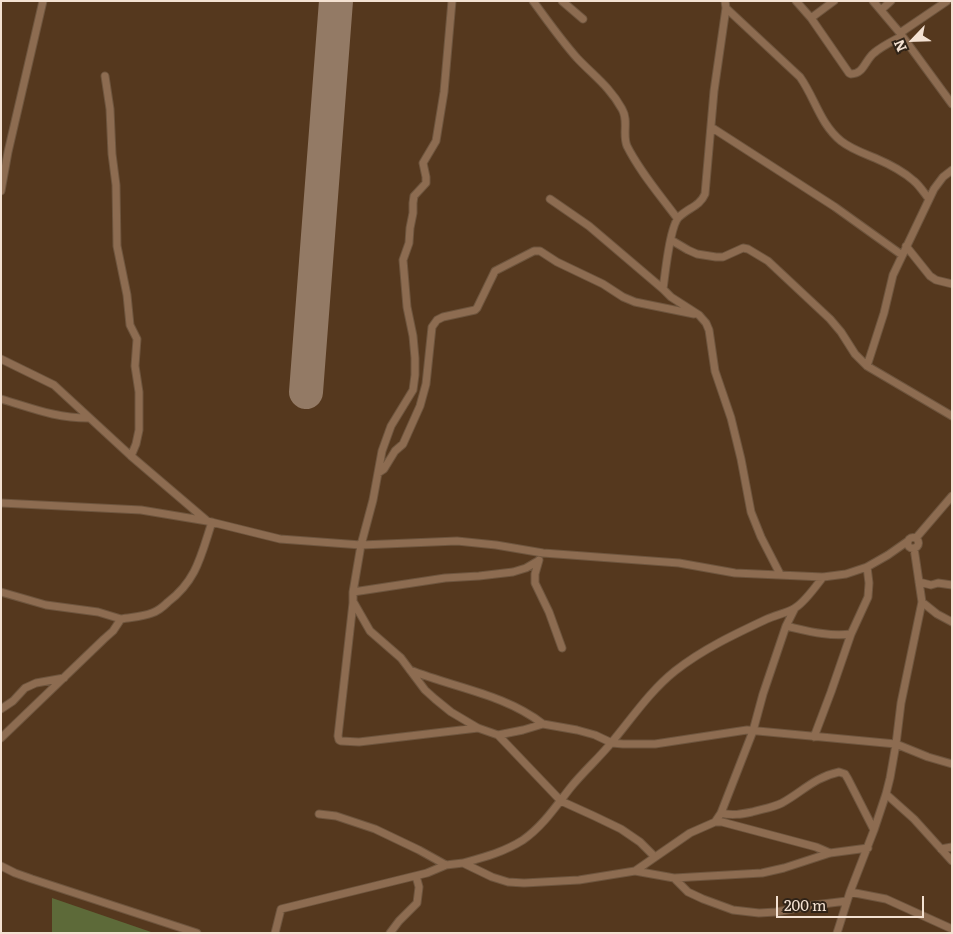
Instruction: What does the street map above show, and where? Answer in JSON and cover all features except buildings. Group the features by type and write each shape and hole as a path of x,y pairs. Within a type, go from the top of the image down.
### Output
{"street":[{"path":"1,191 8,152 43,1"},
{"path":"452,1 444,92 436,141 423,163 426,182 414,196 409,243 403,260 407,307 415,358 413,390 391,426 382,451 361,545 353,592 338,736 339,740 344,742 359,742 478,728"},
{"path":"533,1 578,58 611,91 624,113 626,124 625,137 628,146 642,171 677,218"},
{"path":"562,1 583,19"},
{"path":"796,1 811,18 848,73 851,74 858,73 874,53 947,1"},
{"path":"811,18 834,1"},
{"path":"873,1 901,34 952,104"},
{"path":"881,10 891,1"},
{"path":"663,289 671,240 677,218 701,202 705,194 714,91 725,5"},
{"path":"725,5 800,77 822,120 836,137 857,151 903,172 916,182 929,199"},
{"path":"106,76 116,185 118,246 130,324 137,340 135,366 139,392 139,430 131,456"},
{"path":"711,127 835,207 902,255"},
{"path":"867,366 884,313 893,275 929,199 939,183 952,170"},
{"path":"550,199 589,226 671,297 699,315 706,323 709,330 715,371 733,426 741,459 751,512 761,537 780,574"},
{"path":"671,240 696,254 723,257 743,248 768,261 830,319 855,354 867,366 952,416"},
{"path":"906,246 930,276 936,280 952,284"},
{"path":"378,473 384,469 395,451 403,444 420,406 426,384 432,327 437,320 443,317 472,311 477,308 498,268 534,251 540,251 557,262 635,302 699,315"},
{"path":"1,358 54,385 88,418 209,522"},
{"path":"1,399 48,414 72,418 88,418"},
{"path":"916,538 952,496"},
{"path":"1,502 141,510 209,522 280,539 361,545 457,541 543,553 679,563 735,573 823,577 846,574 867,567 888,555 910,538 916,538"},
{"path":"1,592 46,605 98,612 121,618 150,614 177,595 195,572 209,522"},
{"path":"914,548 919,544 916,538"},
{"path":"908,541 908,546 914,548"},
{"path":"837,933 886,794 896,744 901,703 922,602 914,548"},
{"path":"543,553 538,561 535,583 549,612 562,648"},
{"path":"353,592 446,578 513,572 526,568 538,561"},
{"path":"814,737 851,634 868,597 867,567"},
{"path":"635,871 690,833 714,822 721,813 753,731 763,694 786,626 795,608 823,577"},
{"path":"919,582 931,585 938,583 952,585"},
{"path":"922,602 937,614 952,622"},
{"path":"353,603 370,631 401,658 425,690 451,712 478,728 498,734 523,730 543,724"},
{"path":"275,933 281,910 427,874 446,865 463,863 495,854 522,840 534,832 546,820 572,786 612,743 660,684 675,671 723,641 769,618 795,608"},
{"path":"1,738 113,630 121,618"},
{"path":"786,626 826,635 840,636 851,634"},
{"path":"409,670 486,694 514,705 543,724 596,734 612,743 655,744 740,730 896,744 952,764"},
{"path":"1,709 13,701 24,688 36,683 64,678"},
{"path":"498,734 561,801 621,829 640,842 655,857"},
{"path":"721,813 727,815 741,814 772,807 822,777 840,772 845,774 848,779 874,830"},
{"path":"886,794 914,819 952,861"},
{"path":"319,814 336,816 375,829 446,865"},
{"path":"714,822 816,846 830,854"},
{"path":"941,850 952,847"},
{"path":"463,863 492,877 508,882 579,880 635,871 674,878 762,873 830,854 868,848"},
{"path":"1,866 32,879 197,933"},
{"path":"390,933 417,902 419,887 416,876"},
{"path":"674,878 688,892 733,910 759,913 776,912 847,901"},
{"path":"850,892 886,899 952,929"}],"green space":[{"path":"52,898 154,933 52,933"}],"runway":[{"path":"306,392 336,1"}]}
